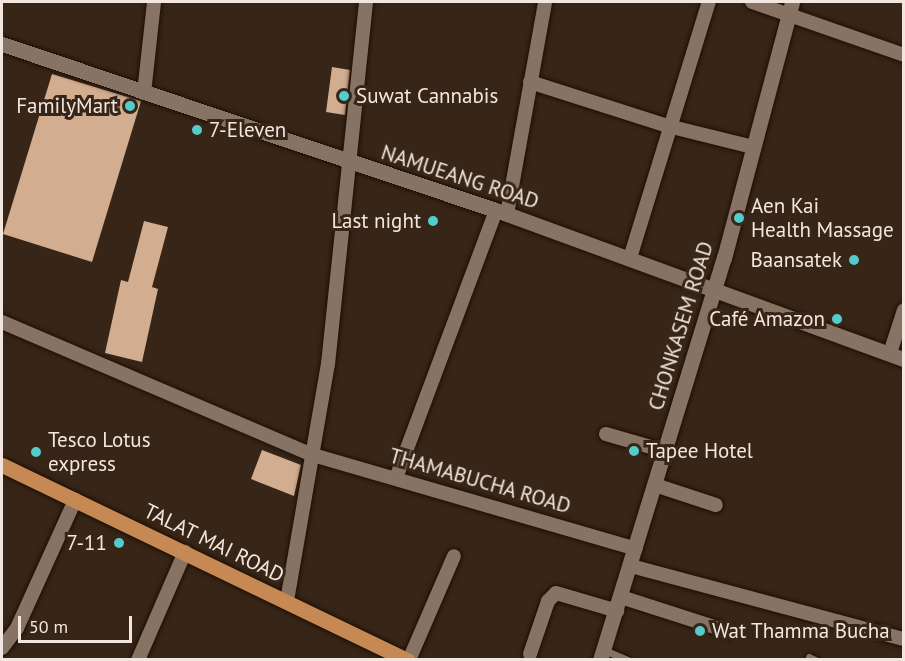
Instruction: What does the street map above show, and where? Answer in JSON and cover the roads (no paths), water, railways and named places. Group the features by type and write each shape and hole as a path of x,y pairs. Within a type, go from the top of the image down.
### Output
{"main road":[{"name":"TALAT MAI ROAD","path":"2,465 408,660"}],"street":[{"path":"144,93 154,2"},
{"path":"287,601 328,364 346,162 366,2"},
{"path":"396,478 501,212 545,2"},
{"path":"630,258 668,126 709,2"},
{"path":"752,2 791,8 903,55"},
{"name":"CHONKASEM ROAD","path":"602,655 714,288 791,8"},
{"name":"NAMUEANG ROAD","path":"2,44 346,162 501,212 897,356"},
{"path":"530,82 668,126 753,147"},
{"path":"897,356 903,310"},
{"name":"THAMABUCHA ROAD","path":"2,322 313,455 636,549"},
{"path":"606,434 665,451"},
{"path":"655,485 716,505"},
{"path":"2,648 17,628 75,500"},
{"path":"138,660 185,552"},
{"path":"408,660 454,556"},
{"path":"631,566 903,639"},
{"path":"530,654 548,601 556,593 619,604 730,632"}],"lane":[{"path":"602,655 627,660"}],"place":[{"name":"Suwat Cannabis","path":"344,96"},
{"name":"FamilyMart","path":"130,106"},
{"name":"7-Eleven","path":"197,130"},
{"name":"Aen Kai Health Massage","path":"739,218"},
{"name":"Last night","path":"433,221"},
{"name":"Baansatek","path":"854,260"},
{"name":"Café Amazon","path":"837,319"},
{"name":"Tapee Hotel","path":"634,451"},
{"name":"Tesco Lotus express","path":"36,452"},
{"name":"7-11","path":"119,543"},
{"name":"Wat Thamma Bucha","path":"700,631"}]}
